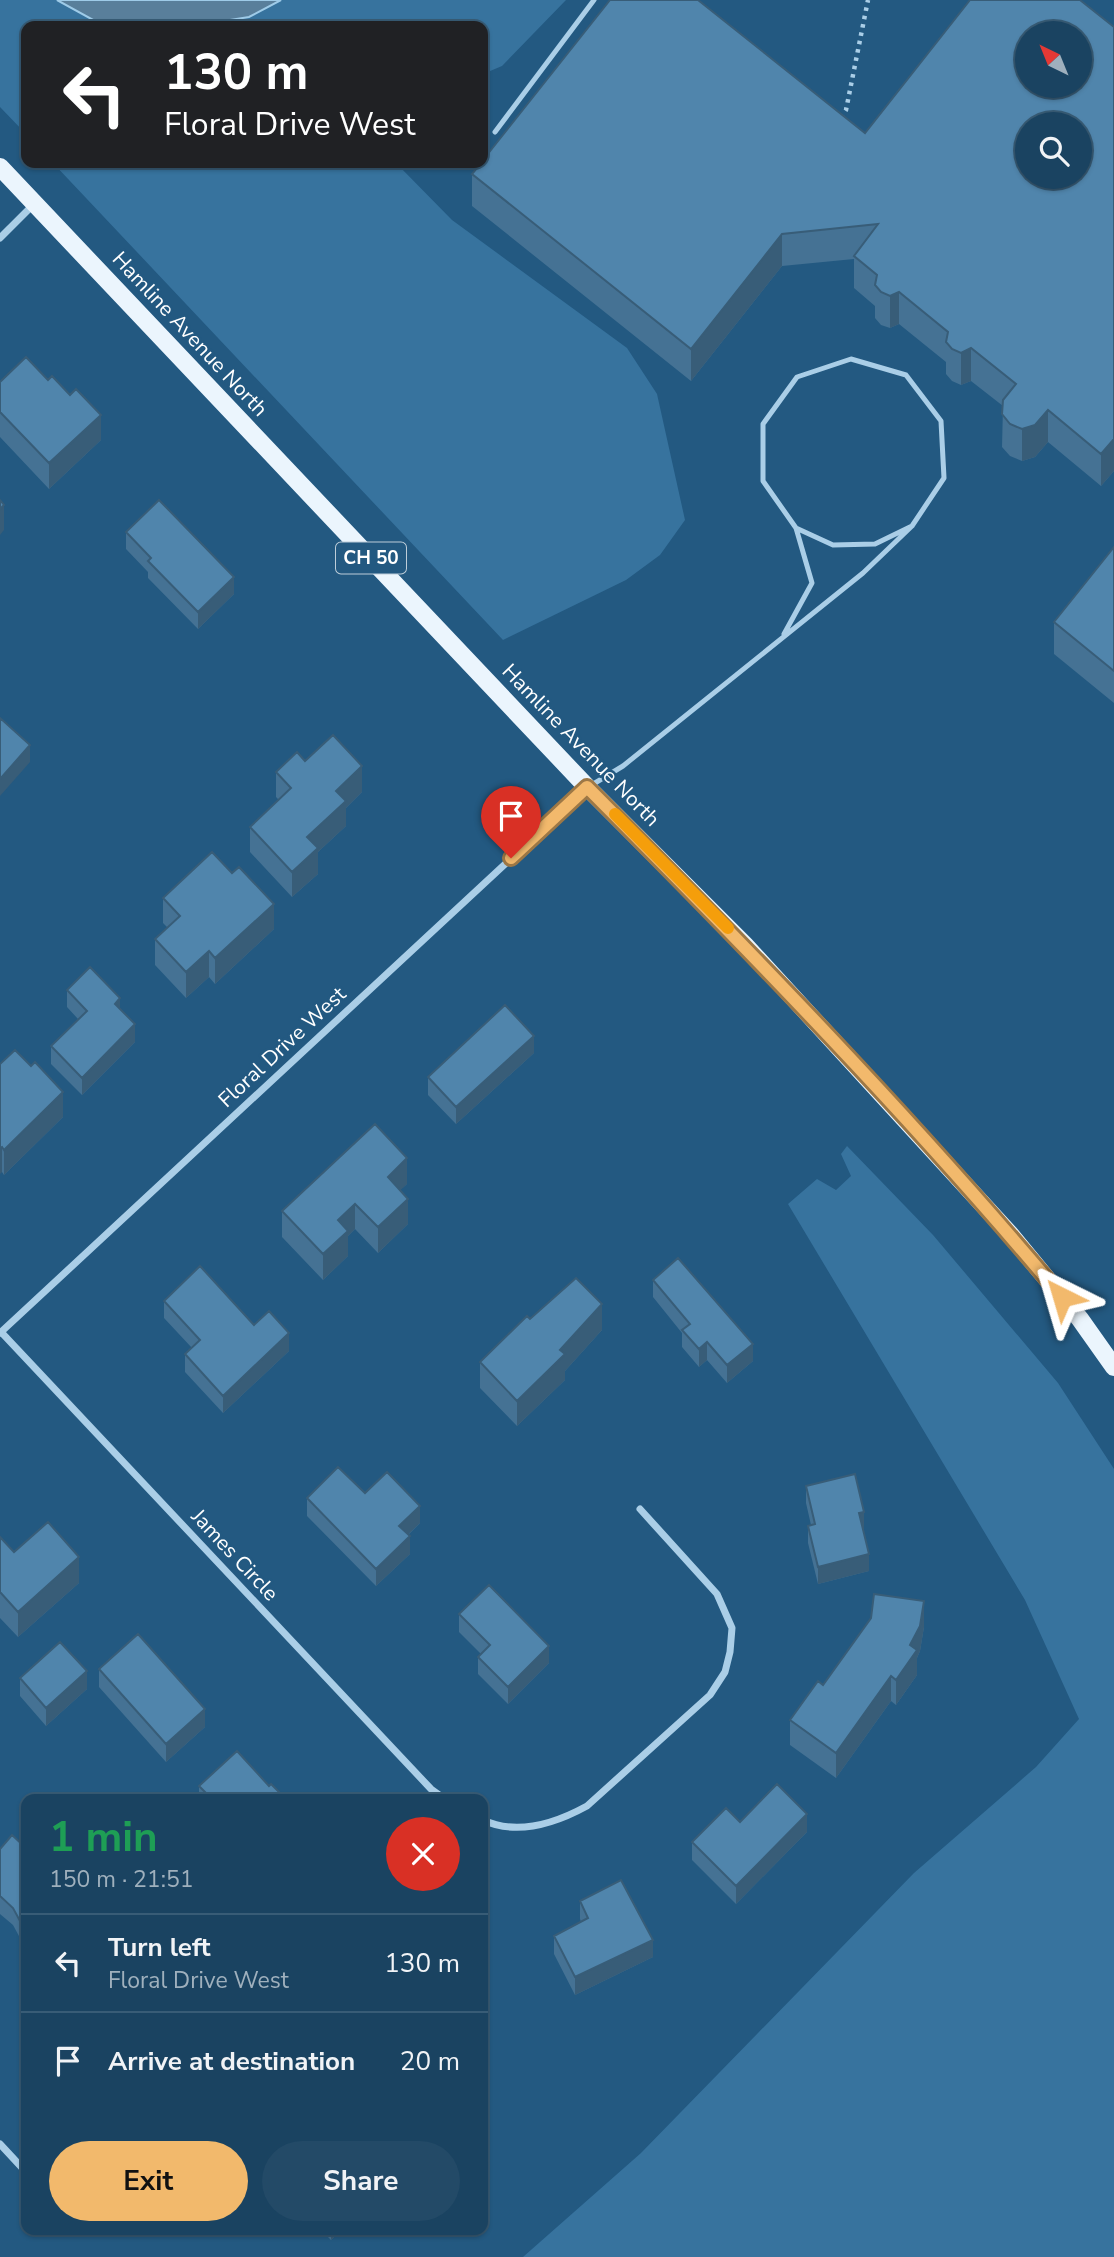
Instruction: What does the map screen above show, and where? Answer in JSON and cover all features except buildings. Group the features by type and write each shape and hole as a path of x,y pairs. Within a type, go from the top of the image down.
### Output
{"main road":[{"name":"Hamline Avenue North","path":"0,167 587,787 745,945 1009,1233 1080,1319 1114,1367"}],"street":[{"path":"0,238 35,204"},
{"name":"Floral Drive West","path":"1,1333 587,787"},
{"name":"James Circle","path":"1,1333 438,1794"},
{"path":"488,1821 533,1827 563,1819 587,1806 709,1695 725,1672 732,1628 718,1594 640,1509"},
{"path":"0,2144 21,2167"}],"lane":[{"path":"495,132 594,0"},
{"path":"587,787 623,766 863,573 912,526 944,478 941,421 906,375 851,359 797,377 764,424 763,481 796,528 812,583 782,638"},
{"path":"796,528 833,545 875,544 912,526"}],"path":[{"path":"840,118 846,110 868,0"}],"shaded area":[{"path":"0,0 57,0 95,21 21,21 21,129 0,107"},
{"path":"57,0 281,0 249,17 224,21 95,21"},
{"path":"281,0 566,0 502,66 488,72 488,21 224,21 249,17"},
{"path":"58,168 401,168 452,220 627,348 657,394 685,520 660,555 626,580 503,640"},
{"path":"847,1146 933,1235 1058,1383 1114,1469 1114,2257 523,2257 641,2153 914,1873 1036,1767 1079,1719 1025,1600 788,1204 817,1179 836,1190 851,1176 841,1154"}],"slow traffic":[{"path":"615,814 728,928"}],"route":[{"path":"511,858 587,787 745,945 1009,1233 1062,1297"}]}
